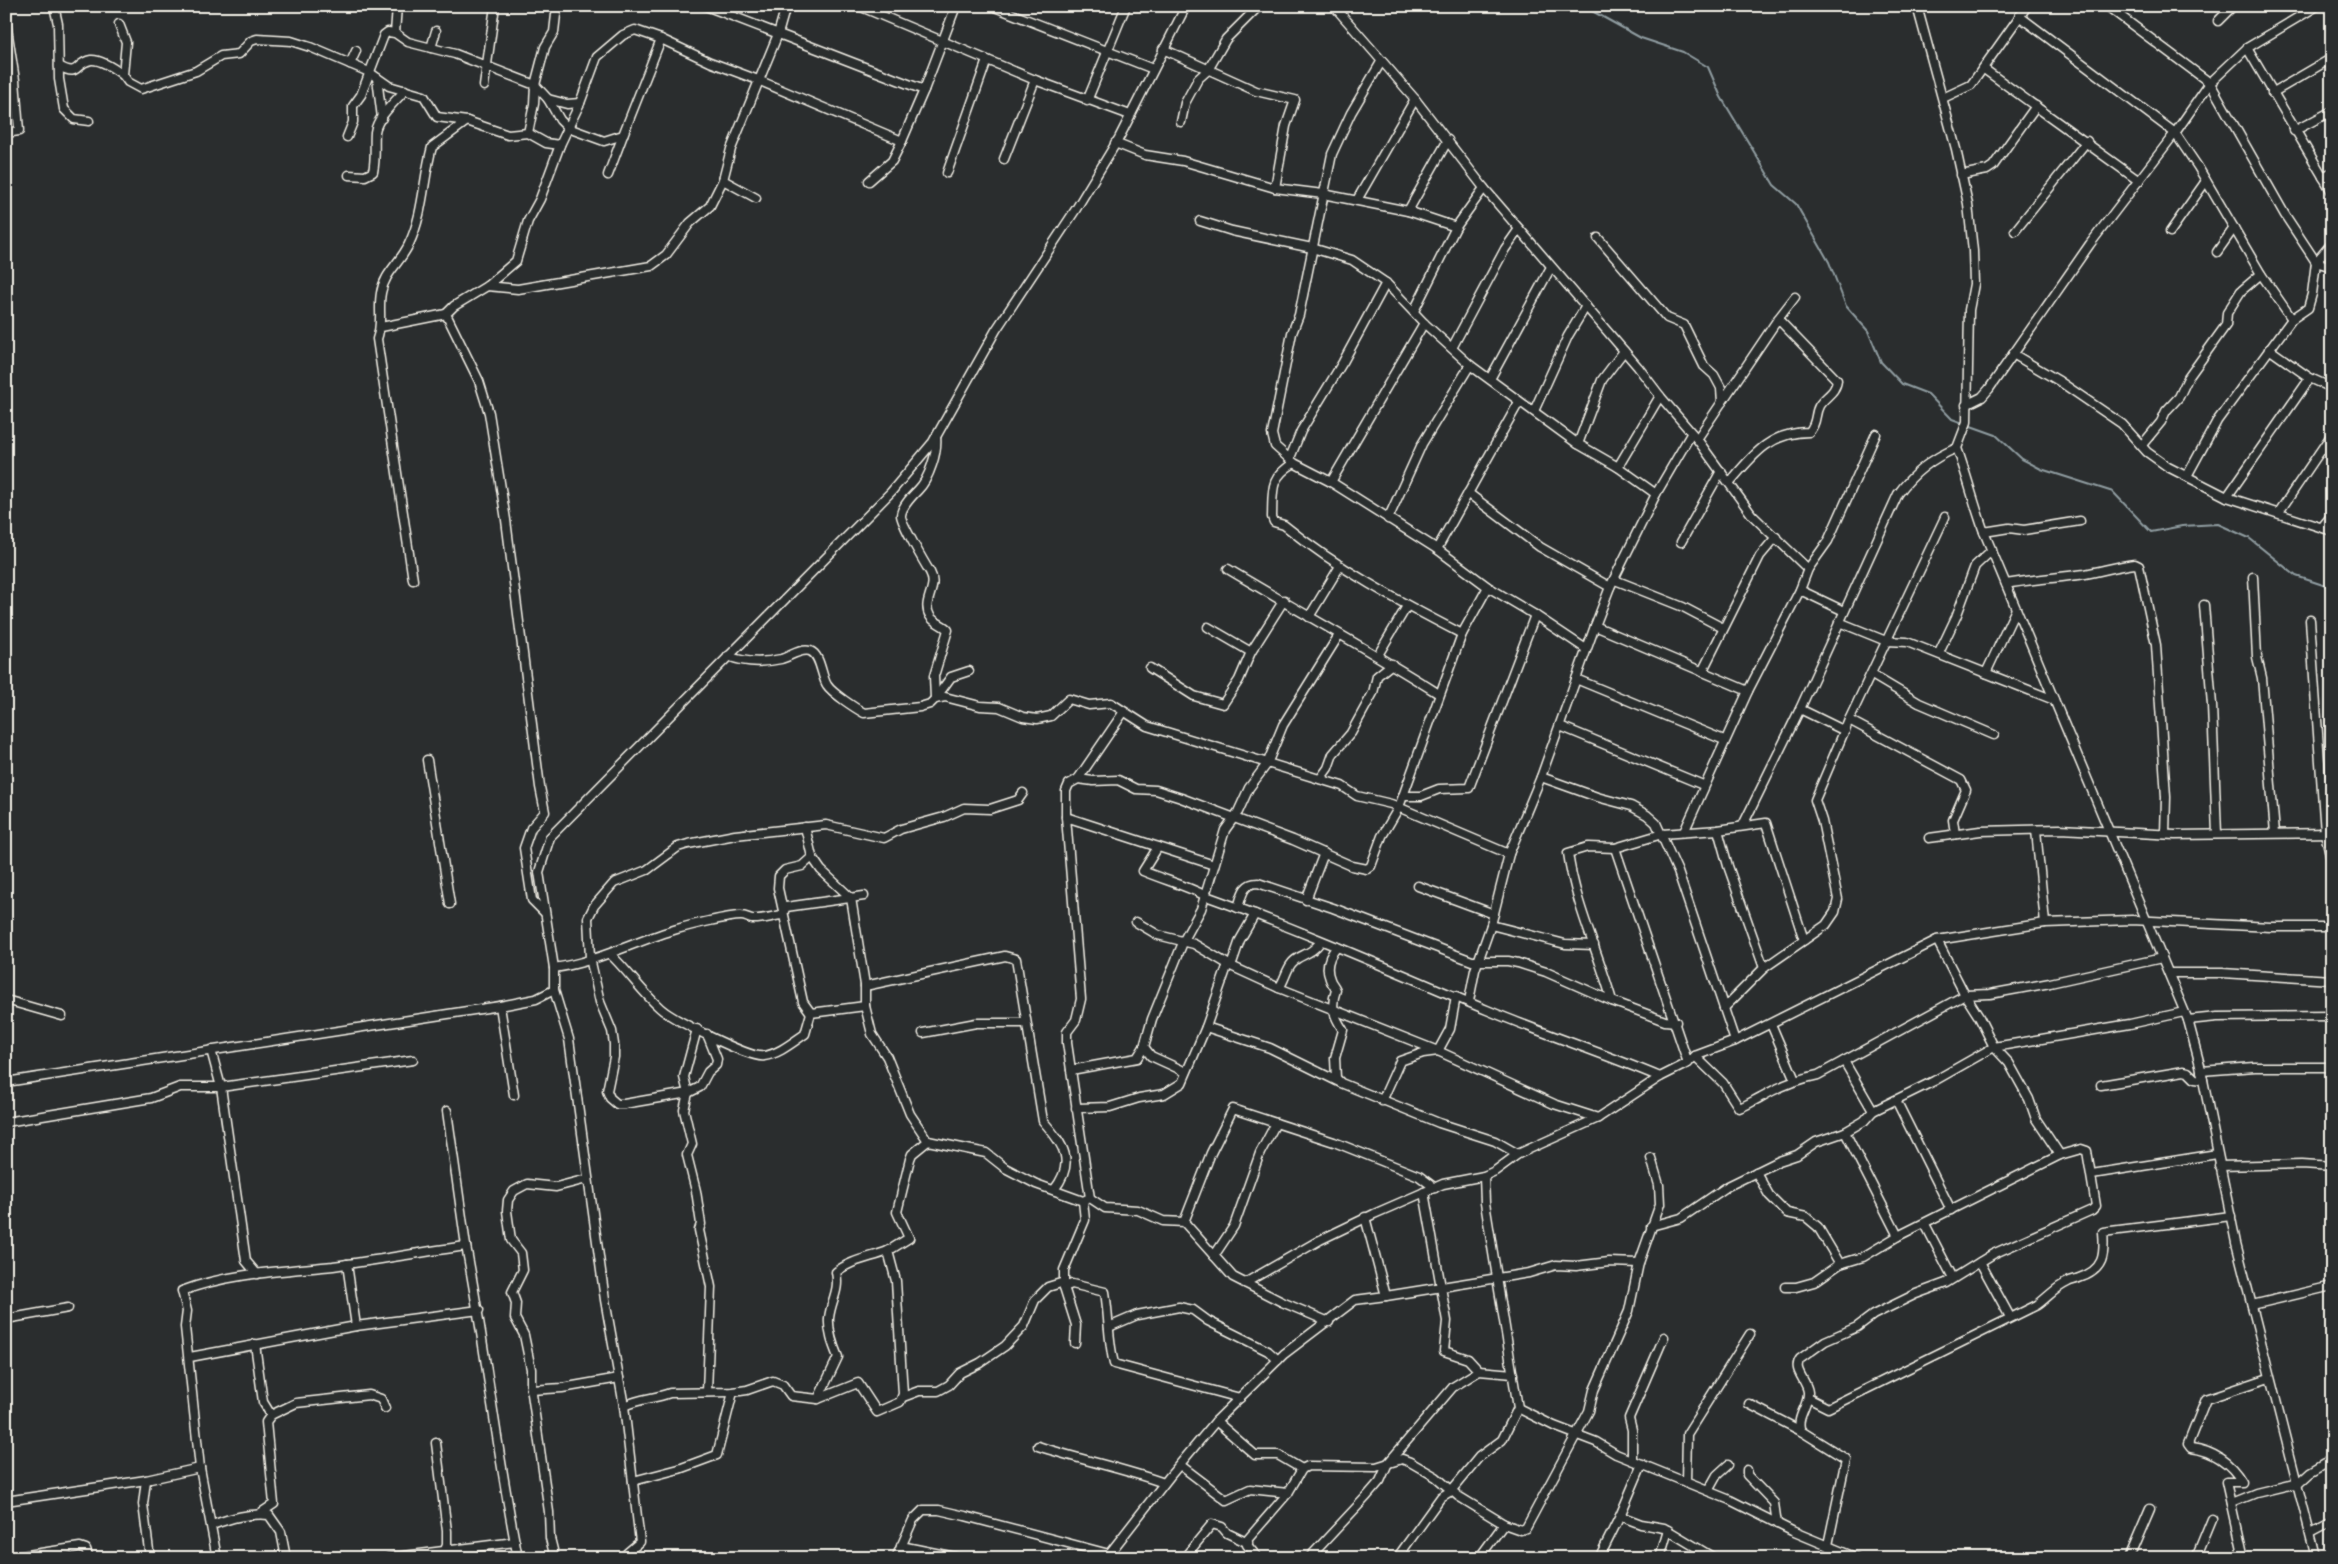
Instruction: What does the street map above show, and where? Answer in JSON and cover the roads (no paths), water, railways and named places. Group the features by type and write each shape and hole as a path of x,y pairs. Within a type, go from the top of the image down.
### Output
{"street":[{"path":"54,6 58,24 59,66 64,109 74,119 90,120"},
{"path":"395,33 397,6"},
{"path":"484,86 485,65 495,6"},
{"path":"528,133 534,104 535,85 545,47 554,32 557,6"},
{"path":"706,6 924,90"},
{"path":"487,286 518,289 651,266 666,255 690,224 706,211 723,180 731,149 778,34 786,6"},
{"path":"859,6 1087,101 1130,115"},
{"path":"869,181 892,161 902,141 956,6"},
{"path":"992,6 1153,69"},
{"path":"1087,101 1126,6"},
{"path":"628,1558 627,1554 640,1542 624,1406 604,1300 569,1039 554,990 554,968 539,872 542,858 550,837 891,492 936,437 996,330 1062,231 1115,143 1162,49 1186,6"},
{"path":"1180,122 1185,103 1198,79 1208,70 1226,39 1259,6"},
{"path":"1334,6 1448,140 1484,188 1624,351 1730,482 1752,515 1808,569"},
{"path":"1918,6 1943,98 1968,204 1974,272 1969,310 1967,422 1957,448 1968,478 1969,492 1984,532 2188,1020 2202,1075 2219,1166 2269,1378 2298,1483 2316,1558"},
{"path":"1943,98 1971,85 2027,6"},
{"path":"2107,6 2210,83 2285,215 2316,262 2332,267"},
{"path":"2218,22 2232,6"},
{"path":"1966,405 1982,397 2090,244 2175,133 2210,83 2247,48 2317,6"},
{"path":"2019,16 2175,133 2206,181 2260,274 2292,319"},
{"path":"6,22 15,80 20,131 6,133"},
{"path":"119,24 126,42 123,75"},
{"path":"431,48 436,30"},
{"path":"381,327 446,314 454,306 487,286 516,261 528,221 540,199 560,145 580,103 596,56 623,35 635,30 661,39 710,62 758,80 902,141"},
{"path":"347,137 353,122 353,106 361,96 368,72 384,35 388,32 395,33 408,42 485,65 535,85 548,99 560,120 568,128 604,141 624,135"},
{"path":"59,66 68,71 74,71 89,60 102,61 123,75 128,82 141,89 196,71 222,56 239,54 251,41 257,39 291,41 310,46 368,72 389,86 424,96 437,117 467,121 508,135 528,133 546,144 560,145"},
{"path":"608,175 661,39"},
{"path":"2247,48 2294,131 2332,192"},
{"path":"1162,49 1256,91 1295,100 1286,126 1275,188"},
{"path":"350,64 356,51"},
{"path":"2272,93 2332,58"},
{"path":"947,172 986,60"},
{"path":"1380,62 1351,113 1332,154 1299,315 1292,332 1272,434 1274,446 1292,461 1331,482 1437,549 1488,587 1586,649"},
{"path":"1984,69 2087,141 2139,181"},
{"path":"377,78 382,118"},
{"path":"1004,159 1035,80"},
{"path":"349,175 365,176 373,172 376,161 375,130 382,118 405,90"},
{"path":"548,99 567,104 580,103"},
{"path":"1357,200 1415,100"},
{"path":"1961,175 1987,170 1993,166 2036,106"},
{"path":"2294,131 2332,111"},
{"path":"413,580 377,339 381,327 381,294 388,272 409,245 420,214 432,147 467,121"},
{"path":"1408,211 1448,140"},
{"path":"2015,231 2087,141"},
{"path":"1115,143 1145,155 1183,161 1275,188 1357,200 1408,211 1456,227"},
{"path":"2323,177 2332,172"},
{"path":"723,180 756,198"},
{"path":"2170,232 2206,181"},
{"path":"1414,311 1456,227 1484,188"},
{"path":"1200,222 1232,231 1312,248 1352,260 1386,283 1424,323 1470,365 1578,444 1618,467 1656,494"},
{"path":"2217,252 2234,228"},
{"path":"1452,348 1504,249 1519,229"},
{"path":"1598,238 1667,318 1684,325 1704,366 1714,375 1721,388 1722,402"},
{"path":"2187,476 2217,421 2292,319 2308,308 2312,294 2316,262 2332,243"},
{"path":"1490,379 1551,267"},
{"path":"2142,445 2161,422 2166,410 2179,397 2188,378 2226,325 2228,313 2241,291 2260,274"},
{"path":"1386,283 1343,362 1301,431 1292,461 1277,476 1273,484 1272,517 1274,522 1284,525 1340,566 1407,606 1462,634"},
{"path":"1469,1001 1478,962 1491,925 1509,854 1541,777 1610,587 1656,494 1694,437 1722,402 1795,297"},
{"path":"1534,411 1568,336 1586,306"},
{"path":"446,314 479,381 490,413 540,787 546,807 542,818 528,834 524,848 532,900 544,912"},
{"path":"1730,482 1760,447 1794,432 1809,432 1816,424 1818,407 1836,388 1837,380 1778,319"},
{"path":"1331,482 1424,323"},
{"path":"2270,349 2310,378 2332,388"},
{"path":"1578,444 1602,380 1624,351"},
{"path":"2013,354 2059,381 2122,424 2155,458 2187,476 2227,497 2332,531"},
{"path":"1388,519 1422,444 1470,365"},
{"path":"2227,497 2310,378"},
{"path":"1618,467 1660,396"},
{"path":"1437,549 1519,402"},
{"path":"1684,832 1748,690 1800,590 1808,569 1828,541 1876,434"},
{"path":"2278,512 2332,434"},
{"path":"935,699 934,676 948,630 929,615 927,605 934,586 932,575 917,550 910,532 902,522 901,515 905,506 919,490 934,461 937,446 936,437"},
{"path":"1743,826 1903,488 1935,458 1957,448"},
{"path":"1681,542 1721,471"},
{"path":"1468,493 1540,547 1610,587"},
{"path":"2322,527 2332,514"},
{"path":"1724,1008 1764,968 1826,925 1836,912 1838,899 1822,821 1815,800 1849,720 1872,675 1886,641 1945,517"},
{"path":"1984,532 2009,528 2024,530 2080,522"},
{"path":"1702,672 1760,556 1776,538"},
{"path":"1939,653 1956,617 1975,566 1992,550"},
{"path":"2006,584 2088,573 2111,567 2135,564 2139,566 2156,645 2166,797 2165,834"},
{"path":"1309,617 1340,566"},
{"path":"1228,569 1271,595 1284,600 1339,635 1378,655 1439,694"},
{"path":"2253,577 2257,657 2262,678 2275,833"},
{"path":"1615,580 1683,607 1723,628"},
{"path":"1078,779 1094,781 1118,780 1136,790 1156,790 1367,869 1371,866 1382,836 1403,796 1462,634 1488,587"},
{"path":"1800,590 1844,611"},
{"path":"1150,668 1194,696 1223,704 1239,680 1251,652 1284,600"},
{"path":"2204,605 2212,705 2217,834"},
{"path":"1378,655 1407,606"},
{"path":"1986,673 2016,609"},
{"path":"1403,796 1421,796 1439,789 1469,788 1535,615"},
{"path":"2310,620 2332,864"},
{"path":"1839,622 1886,641 1907,642 1939,653 2054,700"},
{"path":"1595,626 1748,690"},
{"path":"1208,627 1251,652"},
{"path":"1071,1070 1137,1058 1144,1047 1152,1019 1184,940 1206,896 1221,840 1249,788 1267,764 1283,725 1339,635"},
{"path":"728,656 740,661 767,661 781,659 804,651 811,651 816,655 829,688 864,713 920,707 930,704 951,677 969,671"},
{"path":"1320,779 1328,768 1333,754 1351,733 1373,693 1377,676 1392,664"},
{"path":"1872,675 1919,703 1994,736"},
{"path":"1576,679 1724,740"},
{"path":"935,699 945,697 980,706 999,707 1033,720 1051,716 1069,699 1089,705 1111,703 1123,713 1147,726 1342,786 1357,796 1398,807 1509,854"},
{"path":"1800,709 1845,731"},
{"path":"1075,1343 1076,1325 1064,1284 1064,1270 1085,1220 1086,1199 1067,1032 1076,1020 1080,1008 1081,983 1066,817 1066,791 1069,784 1078,779 1123,713"},
{"path":"1849,720 1961,780 1966,790 1953,820 1955,834"},
{"path":"1560,726 1704,785"},
{"path":"427,760 450,904"},
{"path":"1541,777 1598,797 1631,806 1656,823 1678,872 1736,1041"},
{"path":"707,1034 717,1059 716,1065 708,1072 700,1087 688,1093 617,1104 610,1098 607,1091 614,1057 612,1031 600,1002 590,958 588,918 594,906 614,883 647,870 678,847 688,844 804,827 832,826 884,838 901,830 944,817 964,808 990,809 1018,800 1023,793"},
{"path":"1066,817 1214,865"},
{"path":"1612,1001 1576,894 1568,853 1588,847 1615,848 1662,834 1718,830 1766,823 1804,940"},
{"path":"804,827 812,857 821,870 851,898 865,986 865,1006 872,1034 886,1057 910,1114 928,1141 986,1153 1005,1168 1036,1184 1086,1199 1105,1208 1138,1210 1163,1221 1184,1222 1234,1277 1329,1322"},
{"path":"1718,830 1728,866 1764,968"},
{"path":"1929,838 1980,831 2036,830 2108,830 2165,834 2329,833"},
{"path":"2036,830 2044,923"},
{"path":"1158,847 1143,870 1162,880 1188,887 1487,1010 1614,1058 1660,1078"},
{"path":"1615,848 1676,1022 1688,1063"},
{"path":"1306,900 1324,854"},
{"path":"811,1013 803,1002 782,915 778,888 779,876 785,870 802,866 812,857"},
{"path":"1238,908 1245,887 1250,883 1258,883 1463,958 1478,962 1508,960 1518,963 1546,972 1612,1001 1665,1021 1676,1022"},
{"path":"1418,886 1494,914"},
{"path":"782,915 786,907 864,896"},
{"path":"1076,1108 1110,1107 1139,1098 1164,1094 1182,1083 1206,1027 1229,965 1254,914"},
{"path":"554,968 571,966 590,958 610,954 642,940 679,929 740,916 753,919 782,915"},
{"path":"1245,1283 1304,1248 1365,1217 1435,1188 1484,1176 1518,1154 1598,1118 1660,1078 1688,1063 1695,1056 1736,1041 1937,940 2044,923 2147,921 2271,927 2332,927"},
{"path":"1136,922 1158,935 1184,940 1229,965 1279,988 1438,1051 1554,1104 1598,1118"},
{"path":"1491,925 1565,944 1594,945"},
{"path":"1937,940 1964,995 1979,1017 1994,1048 2009,1063 2029,1099 2036,1119 2060,1155"},
{"path":"1279,988 1284,982 1292,962 1313,951 1321,941"},
{"path":"1337,947 1328,958 1330,978 1336,990 1332,1000 1332,1010 1343,1030 1335,1065 1336,1078 1341,1083"},
{"path":"610,954 628,970 660,1009 707,1034 756,1056 766,1056 790,1045 805,1034 811,1013"},
{"path":"865,986 913,974 1005,956 1016,959 1043,1121 1060,1141 1065,1158 1065,1176 1054,1190"},
{"path":"1695,1056 1723,1083 1739,1108 1752,1104 1761,1097 1796,1080 1818,1075 1964,995 1990,994 2162,958"},
{"path":"2169,973 2222,973 2332,980"},
{"path":"6,1082 500,1006 536,999 554,990"},
{"path":"1438,1051 1450,1029 1456,996"},
{"path":"6,1000 62,1016"},
{"path":"500,1006 514,1094"},
{"path":"811,1013 865,1006"},
{"path":"1651,1226 1681,1218 1724,1188 1797,1155 1816,1142 1845,1132 1864,1121 1872,1111 1994,1048 2110,1028 2184,1012"},
{"path":"2188,1020 2217,1017 2332,1016"},
{"path":"923,1033 976,1023 1026,1023"},
{"path":"1771,1024 1796,1080"},
{"path":"1206,1027 1270,1048 1341,1083 1495,1141 1518,1154"},
{"path":"697,1029 684,1077 688,1093 684,1110 692,1144 687,1155 696,1191 701,1224 699,1230 711,1287 707,1392"},
{"path":"1144,1047 1151,1056 1186,1072"},
{"path":"211,1050 221,1087 246,1261 257,1274"},
{"path":"1382,1100 1400,1061 1423,1053 1438,1051"},
{"path":"6,1122 151,1098 180,1087 221,1087 413,1060"},
{"path":"1844,1061 1866,1096 1872,1111"},
{"path":"2101,1085 2184,1071 2188,1072 2195,1079 2202,1075 2255,1067 2332,1066"},
{"path":"1896,1100 1952,1210"},
{"path":"1184,1222 1231,1110 1236,1109 1334,1142 1418,1176 1435,1188"},
{"path":"448,1111 466,1246 479,1310 518,1558"},
{"path":"1214,1256 1234,1226 1260,1153 1276,1123"},
{"path":"1845,1132 1898,1236"},
{"path":"818,1398 838,1357 831,1342 829,1318 839,1284 836,1272 848,1263 871,1258 888,1251 909,1238 897,1212 912,1154 928,1141"},
{"path":"1785,1287 1796,1287 1814,1282 1840,1264 1863,1257 1898,1236 1952,1210 2025,1170 2060,1155 2085,1149 2092,1174 2096,1206 2092,1210 2017,1242 1953,1278 1873,1315 1857,1327 1820,1344 1800,1359 1798,1369 1807,1386 1808,1398 1799,1424 1801,1431"},
{"path":"678,1154 687,1155"},
{"path":"2092,1174 2217,1154"},
{"path":"1216,1421 1255,1455 1278,1455 1302,1469 1323,1466 1376,1467 1402,1459 1436,1477 1452,1491 1504,1524 1521,1530 1526,1528 1589,1411 1594,1390 1629,1311 1639,1263 1660,1204 1660,1192 1651,1158"},
{"path":"2219,1166 2302,1164 2332,1166"},
{"path":"1756,1172 1769,1195 1787,1213 1806,1217 1818,1227 1840,1264"},
{"path":"1397,1558 1436,1504 1452,1491 1479,1457 1502,1440 1518,1408 1485,1203 1484,1176"},
{"path":"555,1558 550,1538 549,1512 531,1390 531,1369 524,1336 516,1318 516,1303 512,1292 523,1270 522,1254 511,1240 508,1200 514,1191 527,1184 556,1187 587,1179"},
{"path":"1424,1192 1447,1322 1444,1351 1468,1359 1479,1371"},
{"path":"1808,1398 1828,1408 2036,1305 2070,1280 2090,1273 2104,1258 2103,1232 2231,1216"},
{"path":"1365,1217 1386,1296"},
{"path":"1925,1224 1953,1278"},
{"path":"217,1558 200,1468 190,1357 185,1326 187,1312 182,1291 197,1285 257,1274 348,1264 466,1246"},
{"path":"624,1406 641,1398 660,1397 670,1393 733,1392 747,1390 773,1381 783,1384 791,1396 818,1398 858,1383 869,1403 878,1412 900,1402 903,1397 896,1281 888,1251"},
{"path":"896,1558 913,1520 923,1510 939,1510 1108,1556 1164,1483 1216,1421 1278,1360 1355,1300 1442,1289 1541,1271 1556,1265 1576,1266 1609,1262 1639,1263"},
{"path":"1980,1262 2010,1317"},
{"path":"348,1264 356,1326"},
{"path":"903,1397 920,1392 938,1391 949,1385 960,1372 980,1363 1005,1346 1024,1326 1035,1300 1048,1288 1072,1284 1105,1292 1109,1346 1114,1364 1139,1373 1240,1398"},
{"path":"2252,1305 2332,1286"},
{"path":"1109,1327 1137,1315 1178,1307 1193,1310 1208,1321 1261,1347 1278,1360"},
{"path":"6,1319 68,1308"},
{"path":"190,1357 356,1326 479,1310"},
{"path":"1686,1482 1687,1434 1750,1334"},
{"path":"1632,1460 1632,1430 1629,1418 1664,1337"},
{"path":"255,1344 263,1402 271,1415"},
{"path":"1309,1558 1374,1488 1388,1463 1453,1387 1479,1371 1512,1374"},
{"path":"531,1390 562,1388 619,1378"},
{"path":"2242,1558 2226,1482 2242,1482 2233,1466 2205,1450 2191,1448 2188,1444 2206,1399 2269,1378"},
{"path":"633,1481 679,1469 717,1454 733,1392"},
{"path":"259,1514 274,1504 266,1422 271,1415 296,1403 369,1395 381,1399 385,1408"},
{"path":"1749,1404 1801,1431 1846,1459 1828,1545"},
{"path":"1518,1408 1576,1436 1586,1438 1857,1558"},
{"path":"436,1443 447,1531 448,1545 445,1550"},
{"path":"1038,1446 1098,1465 1131,1471 1164,1483"},
{"path":"2231,1503 2278,1487 2298,1483 2310,1472 2332,1459"},
{"path":"1599,1558 1620,1516 1642,1464"},
{"path":"1708,1491 1718,1475 1728,1465"},
{"path":"1180,1466 1226,1500 1250,1489 1288,1493"},
{"path":"6,1501 146,1480 200,1468"},
{"path":"1258,1558 1250,1550 1248,1539 1288,1493 1302,1469"},
{"path":"1747,1470 1747,1475 1774,1503 1777,1524"},
{"path":"146,1480 143,1504 150,1558"},
{"path":"2129,1558 2150,1509"},
{"path":"212,1525 232,1517 259,1514 270,1515 281,1532 286,1558"},
{"path":"1620,1516 1641,1524 1668,1530 1714,1558"},
{"path":"2196,1558 2212,1519"},
{"path":"2310,1534 2332,1523"},
{"path":"1184,1558 1212,1524 1222,1527 1227,1533 1248,1543"},
{"path":"1479,1558 1504,1524"},
{"path":"1660,1558 1668,1530"},
{"path":"388,1558 515,1542"},
{"path":"901,1546 960,1558"},
{"path":"8,1558 80,1547 86,1549 89,1558"}],"waterway":[{"path":"1583,6 1641,38 1683,52 1708,67 1721,97 1774,185 1796,204 1829,262 1846,306 1868,331 1881,362 1902,384 1928,394 1952,419 1963,423"},
{"path":"1968,425 1996,435 2022,459 2041,469 2113,492 2151,532 2182,526 2218,524 2249,538 2296,576 2332,588"}]}
